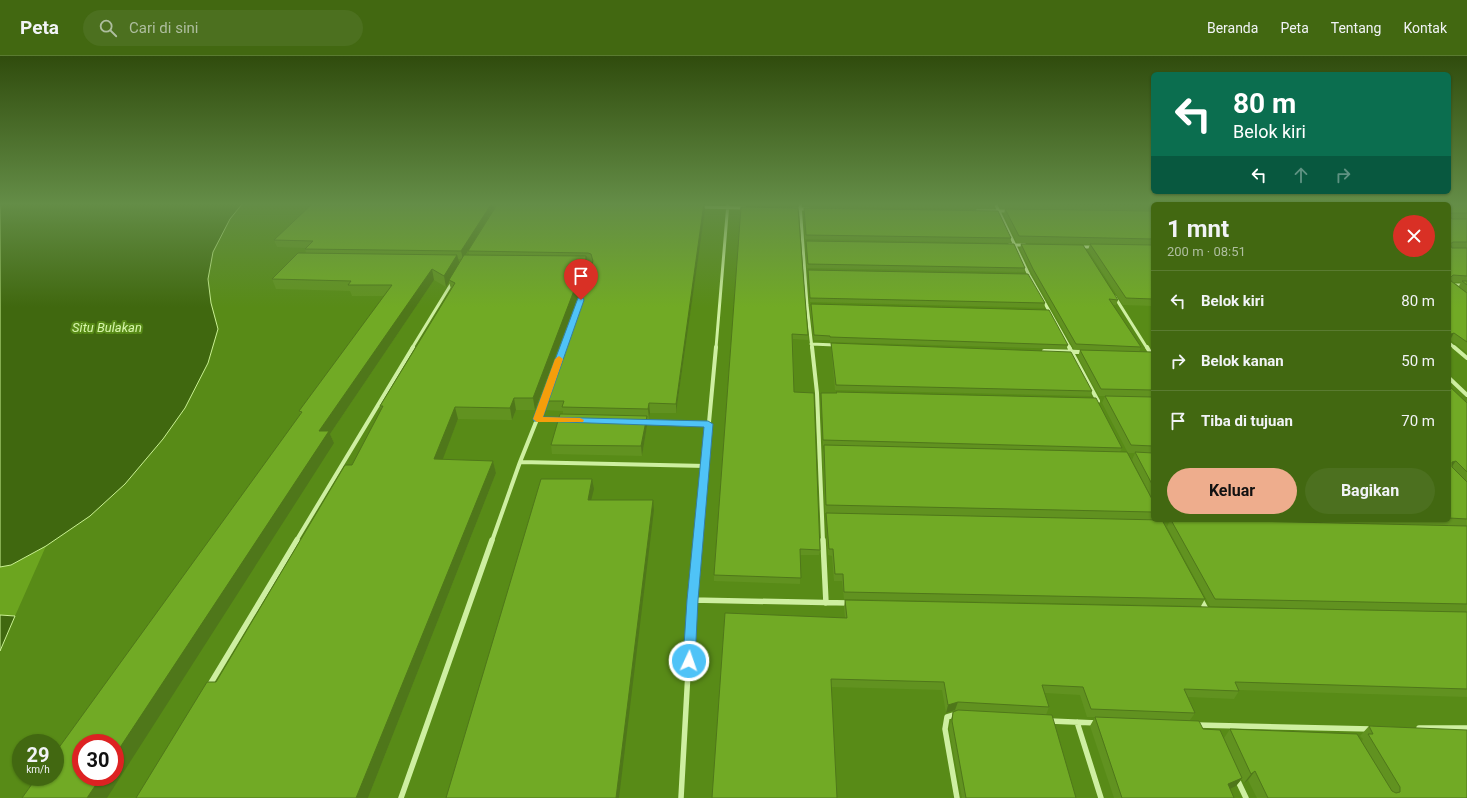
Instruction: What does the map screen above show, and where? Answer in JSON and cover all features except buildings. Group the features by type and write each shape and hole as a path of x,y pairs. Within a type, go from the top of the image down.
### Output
{"street":[{"path":"680,798 692,600 706,466 708,424 717,342 725,238"},
{"path":"803,238 807,305 817,394 826,603"},
{"path":"1012,238 1029,275 1050,311 1100,407"},
{"path":"803,242 811,242"},
{"path":"1001,245 1031,246"},
{"path":"1076,247 1098,247"},
{"path":"1083,247 1087,253"},
{"path":"573,264 589,264 592,270 589,278"},
{"path":"805,272 813,272"},
{"path":"207,689 456,275"},
{"path":"1022,275 1029,275"},
{"path":"1451,285 1467,286"},
{"path":"1451,287 1455,290"},
{"path":"1112,292 1151,353"},
{"path":"807,305 815,305"},
{"path":"1043,311 1050,311"},
{"path":"811,344 843,345"},
{"path":"1451,345 1467,358"},
{"path":"1041,351 1087,352"},
{"path":"1145,356 1151,356"},
{"path":"1451,380 1467,395"},
{"path":"817,394 825,394"},
{"path":"402,798 520,462 545,397"},
{"path":"1089,400 1104,400"},
{"path":"537,419 568,420"},
{"path":"638,422 708,424"},
{"path":"819,449 827,449"},
{"path":"520,462 706,466"},
{"path":"823,516 831,516"},
{"path":"1197,591 1208,612"},
{"path":"692,600 858,603"},
{"path":"1200,611 1215,612"},
{"path":"957,798 945,729 948,717 955,714 963,714"},
{"path":"1047,720 1107,723"},
{"path":"1077,722 1101,798"},
{"path":"1190,725 1346,729 1376,728"},
{"path":"1213,726 1216,733"},
{"path":"1414,728 1467,728"},
{"path":"1346,729 1350,735"},
{"path":"1233,769 1246,798"}],"shaded area":[{"path":"46,546 15,616 0,615 0,567 11,565"}],"water":[{"name":"Situ Bulakan","path":"0,238 220,238 213,252 208,279 211,303 218,329 208,363 185,408 163,439 125,484 90,516 46,546 11,565 0,567"},
{"path":"0,615 15,616 0,651"}],"slow traffic":[{"path":"559,359 537,419 580,420"}],"route":[{"path":"581,300 537,419 708,424 706,466 692,600 689,661"}]}
